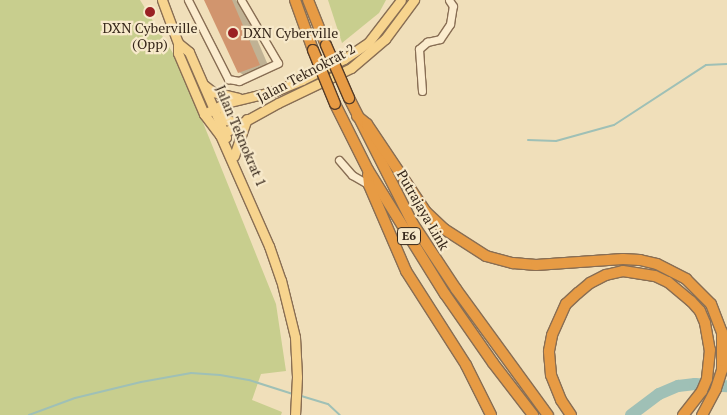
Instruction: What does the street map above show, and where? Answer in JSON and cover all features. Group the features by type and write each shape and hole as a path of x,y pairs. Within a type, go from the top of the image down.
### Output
{"highway":[{"name":"Putrajaya Link","path":"295,0 335,104 368,170 445,294 493,363 533,415"},
{"name":"Putrajaya Link","path":"308,0 357,116 413,224 504,357 548,415"},
{"path":"357,116 367,124 431,216 454,236 486,256 513,263 536,265 623,259 640,260 657,264 686,279 711,304 722,332 724,351 722,370 716,389 702,415"},
{"path":"368,170 369,185 406,272 466,365 491,415"},
{"path":"571,415 551,375 549,351 552,334 566,304 590,283 606,275 623,271 655,276 680,290 700,311 709,335 710,364 702,392 683,415"}],"main road":[{"name":"Jalan Teknokrat 1","path":"162,0 178,43 178,53 204,114 222,134 234,156 269,237 269,246"},
{"name":"Jalan Teknokrat 2","path":"204,114 226,103 245,99 302,80 359,50 388,19 401,0"},
{"name":"Jalan Teknokrat 2","path":"222,134 243,121 351,68 385,39 414,0"},
{"name":"Jalan Teknokrat 1","path":"178,43 189,52 215,110 222,134 269,246 289,307 295,337 297,363 295,415"},
{"path":"204,85 220,94 245,99"},
{"path":"226,103 224,110 226,120 243,121 234,156"}],"lane":[{"path":"188,0 228,79 239,81 278,63 242,0"},
{"path":"422,91 419,49 427,42 440,39 450,24 453,6 449,0"},
{"path":"339,160 352,175 369,185"}],"green space":[{"path":"0,0 140,0 179,63 276,304 286,371 261,374 252,400 282,412 281,415 0,415"},
{"path":"328,0 386,0 379,13 342,43"}],"building":[{"name":"DXN Cyberville","path":"204,0 232,0 260,65 238,73"}],"waterway":[{"path":"528,140 556,141 614,125 706,65 727,64"},
{"path":"29,415 75,398 141,382 191,373 249,380 293,394"},
{"path":"631,415 659,394 678,386 695,384 727,386"},
{"path":"298,395 328,404 340,415"}],"place":[{"name":"DXN Cyberville (Opp)","path":"150,12"},
{"name":"DXN Cyberville","path":"233,33"}]}
